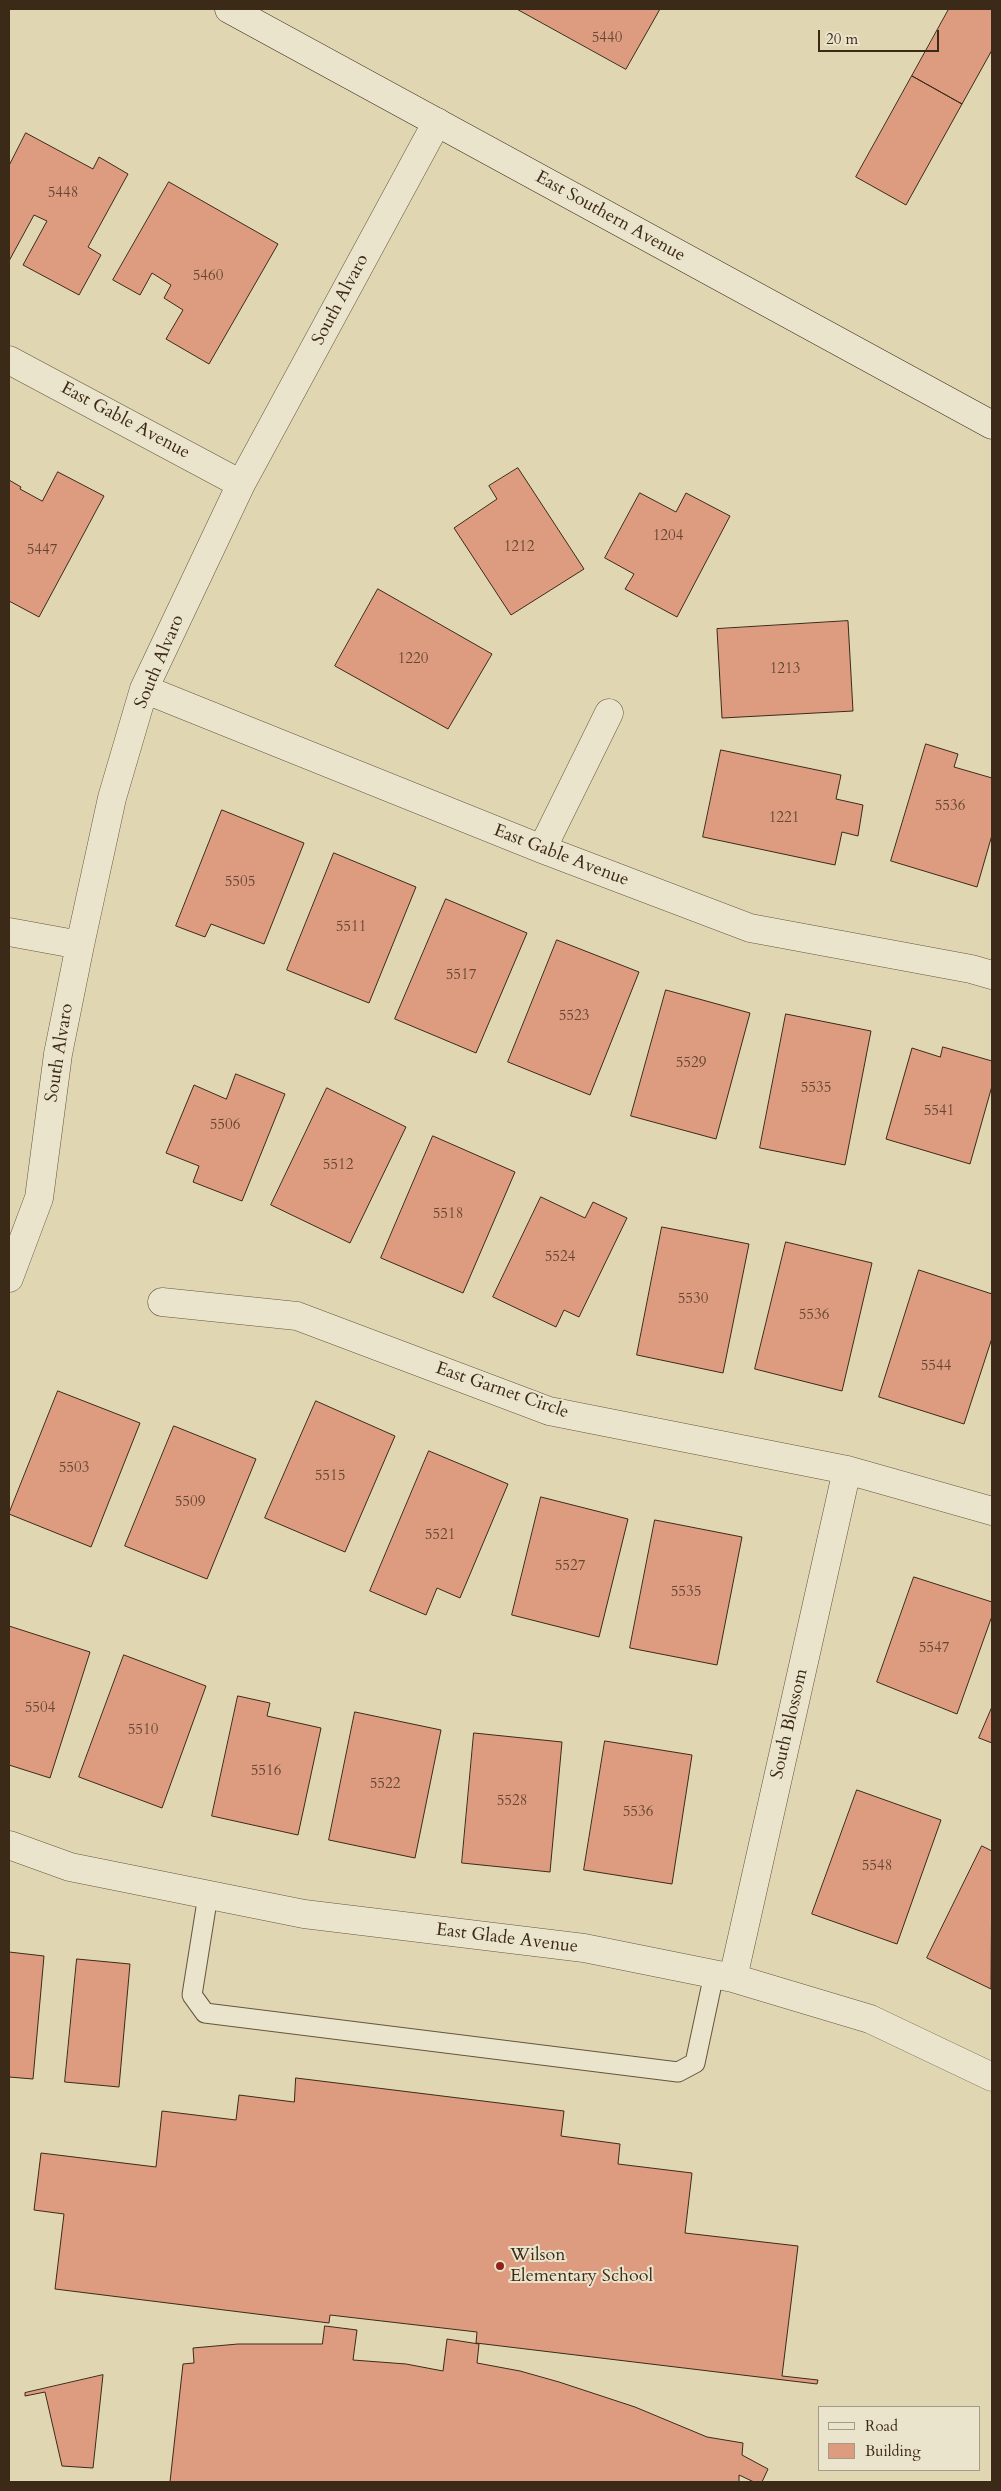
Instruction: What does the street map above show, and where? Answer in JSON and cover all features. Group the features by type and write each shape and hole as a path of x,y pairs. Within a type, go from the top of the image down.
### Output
{"street":[{"name":"East Southern Avenue","path":"228,9 992,425"},
{"name":"South Alvaro","path":"9,1278 39,1198 58,1054 80,945 112,798 144,689 241,484 437,122"},
{"name":"East Gable Avenue","path":"9,360 241,484"},
{"name":"East Gable Avenue","path":"144,689 542,849 750,928 971,969 992,975"},
{"path":"542,849 609,713"},
{"path":"9,932 80,945"},
{"name":"East Garnet Circle","path":"162,1302 298,1316 549,1411 847,1470 992,1511"},
{"name":"South Blossom","path":"723,1976 847,1470"},
{"name":"East Glade Avenue","path":"9,1845 70,1867 304,1914 584,1948 723,1976 870,2019 992,2077"}],"lane":[{"path":"208,1895 192,1995 205,2013 678,2072 695,2063 723,1976"}],"building":[{"path":"517,9 660,9 626,69"},
{"path":"949,9 992,9 992,50 962,104 912,76"},
{"path":"912,76 962,104 906,205 856,177"},
{"path":"26,133 93,169 99,157 128,174 88,247 101,255 79,295 23,265 47,221 34,215 9,261 9,166"},
{"path":"169,182 278,244 209,364 166,339 183,310 164,298 171,285 152,273 140,295 113,280"},
{"path":"518,468 584,569 511,615 454,528 497,499 489,486"},
{"path":"58,472 104,496 39,617 9,601 9,480 21,487 20,489 42,501"},
{"path":"640,493 676,512 686,493 730,516 677,617 625,589 634,574 605,558"},
{"path":"378,589 492,654 448,729 335,666"},
{"path":"848,621 853,711 722,718 717,629"},
{"path":"926,744 958,754 954,767 992,778 992,835 977,887 891,861"},
{"path":"721,750 841,775 836,799 863,805 858,836 842,832 835,865 703,837"},
{"path":"222,810 304,843 264,944 211,924 205,937 176,926"},
{"path":"334,853 416,887 369,1003 287,970"},
{"path":"446,899 527,933 476,1053 395,1019"},
{"path":"557,940 639,972 590,1095 508,1062"},
{"path":"666,990 750,1013 716,1139 631,1116"},
{"path":"786,1014 871,1031 845,1165 760,1148"},
{"path":"943,1047 992,1061 992,1086 970,1164 886,1139 912,1048 940,1057"},
{"path":"236,1074 285,1094 242,1201 193,1182 199,1166 166,1153 194,1085 226,1099"},
{"path":"327,1088 406,1127 350,1243 271,1205"},
{"path":"433,1136 515,1172 463,1293 381,1258"},
{"path":"541,1197 585,1218 593,1202 627,1218 579,1317 564,1310 556,1327 493,1297"},
{"path":"662,1227 749,1244 723,1373 637,1355"},
{"path":"786,1242 872,1263 842,1391 755,1369"},
{"path":"919,1270 992,1294 992,1338 964,1424 879,1397"},
{"path":"58,1391 140,1423 91,1547 9,1514"},
{"path":"316,1401 395,1436 345,1552 265,1518"},
{"path":"174,1426 256,1459 207,1579 125,1546"},
{"path":"429,1451 508,1484 460,1598 437,1588 426,1615 370,1591"},
{"path":"541,1497 628,1519 599,1637 512,1615"},
{"path":"655,1520 742,1537 717,1665 630,1648"},
{"path":"914,1577 992,1602 992,1616 957,1714 877,1682"},
{"path":"9,1626 90,1652 50,1778 9,1765"},
{"path":"124,1655 206,1686 162,1808 79,1777"},
{"path":"238,1696 270,1703 267,1716 321,1728 298,1835 212,1816"},
{"path":"992,1707 992,1743 979,1738"},
{"path":"355,1712 441,1730 415,1858 329,1840"},
{"path":"474,1733 562,1742 550,1872 462,1863"},
{"path":"605,1741 692,1755 672,1884 584,1870"},
{"path":"857,1790 941,1820 897,1944 812,1914"},
{"path":"982,1846 992,1851 991,1989 927,1958"},
{"path":"9,1952 44,1956 33,2079 9,2077"},
{"path":"77,1959 130,1964 119,2087 65,2082"},
{"path":"296,2078 564,2111 561,2136 620,2144 618,2164 692,2173 685,2233 798,2246 782,2376 818,2380 817,2384 476,2343 477,2332 330,2315 329,2323 55,2289 64,2214 34,2210 41,2153 156,2167 162,2111 236,2120 239,2095 294,2102"},
{"path":"325,2326 357,2330 353,2360 406,2364 443,2371 447,2339 479,2344 477,2363 520,2371 559,2382 635,2407 707,2437 743,2443 742,2455 768,2469 762,2482 754,2482 739,2475 739,2482 170,2482 183,2364 194,2363 193,2348 238,2344 322,2344"},
{"path":"103,2375 93,2468 62,2466 45,2392 25,2396 25,2393"}],"place":[{"name":"Wilson Elementary School","path":"500,2266"}]}
